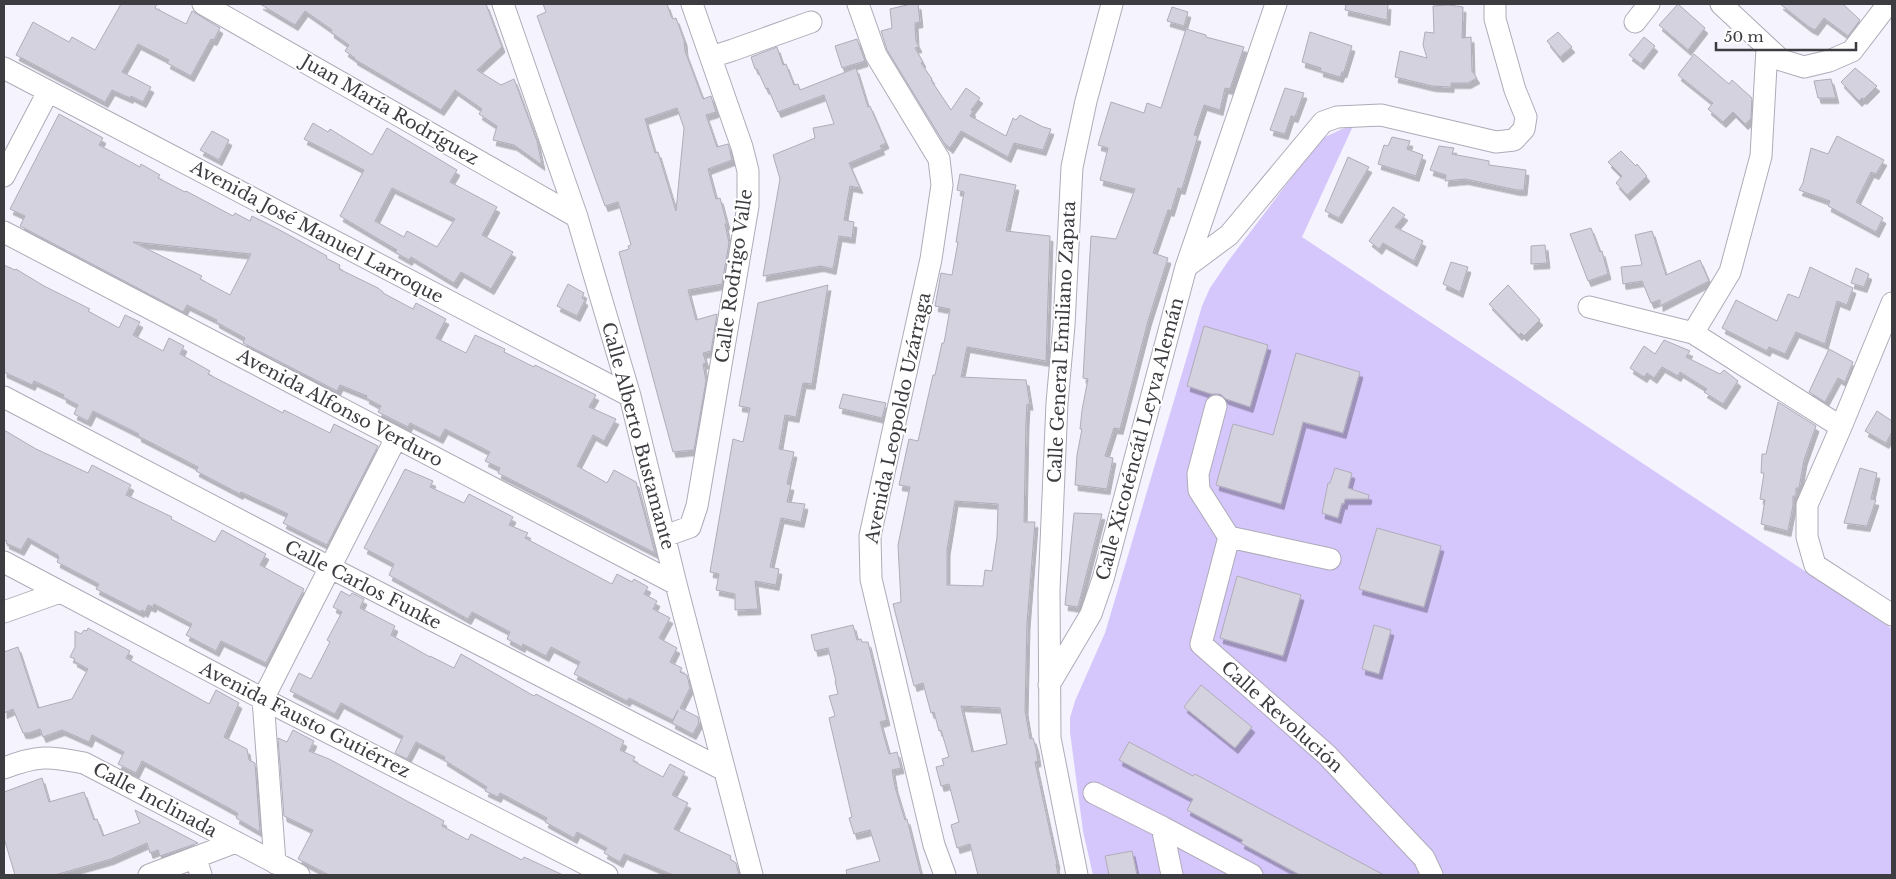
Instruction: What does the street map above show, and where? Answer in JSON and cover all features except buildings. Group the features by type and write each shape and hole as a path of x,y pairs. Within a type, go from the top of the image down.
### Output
{"street":[{"name":"Juan María Rodríguez","path":"203,4 577,217"},
{"name":"Calle Alberto Bustamante","path":"503,4 577,217 630,396 676,584 752,875"},
{"name":"Calle Rodrigo Valle","path":"665,536 690,527 698,506 748,206 748,171 742,147 692,4"},
{"name":"Avenida Leopoldo Uzárraga","path":"858,4 876,55 939,159 942,185 931,259 870,536 871,579 934,845 945,875"},
{"name":"Calle General Emiliano Zapata","path":"1049,686 1049,590 1057,403 1064,325 1072,168 1086,100 1112,4"},
{"name":"Calle Xicoténcátl Leyva Alemán","path":"1049,686 1091,614 1103,579 1186,267 1276,4"},
{"path":"1186,267 1229,235 1323,122 1336,117 1380,116 1496,142 1514,140 1524,128 1526,117 1514,90 1495,19 1495,4"},
{"path":"1635,22 1649,4"},
{"path":"1721,4 1781,60 1804,67 1829,61 1852,51 1888,4"},
{"path":"711,57 811,22"},
{"path":"1693,333 1730,272 1761,156 1767,48"},
{"name":"Avenida José Manuel Larroque","path":"4,68 630,396"},
{"path":"4,176 48,92"},
{"name":"Avenida Alfonso Verduro","path":"4,232 676,584"},
{"path":"1892,303 1841,427 1806,505 1807,537 1816,565 1892,616"},
{"path":"1589,308 1693,333 1841,427"},
{"name":"Calle Carlos Funke","path":"4,397 724,770"},
{"path":"1216,406 1198,474 1199,490 1229,537 1330,559"},
{"path":"275,863 263,699 396,438"},
{"name":"Calle Revolución","path":"1229,537 1201,644 1327,755 1424,858 1432,875"},
{"name":"Avenida Fausto Gutiérrez","path":"4,562 263,699 607,875"},
{"path":"4,612 60,592"},
{"path":"1049,686 1050,738 1077,875"},
{"name":"Calle Inclinada","path":"4,768 28,759 53,757 84,763 298,875"},
{"path":"1094,793 1252,875"},
{"path":"1162,827 1172,875"},
{"path":"149,875 199,867 236,842"}],"shaded area":[{"path":"1353,126 1302,237 1892,629 1892,875 1093,875 1083,831 1070,732 1070,718 1075,701 1105,633 1202,306 1210,288 1229,260 1321,139"}]}
